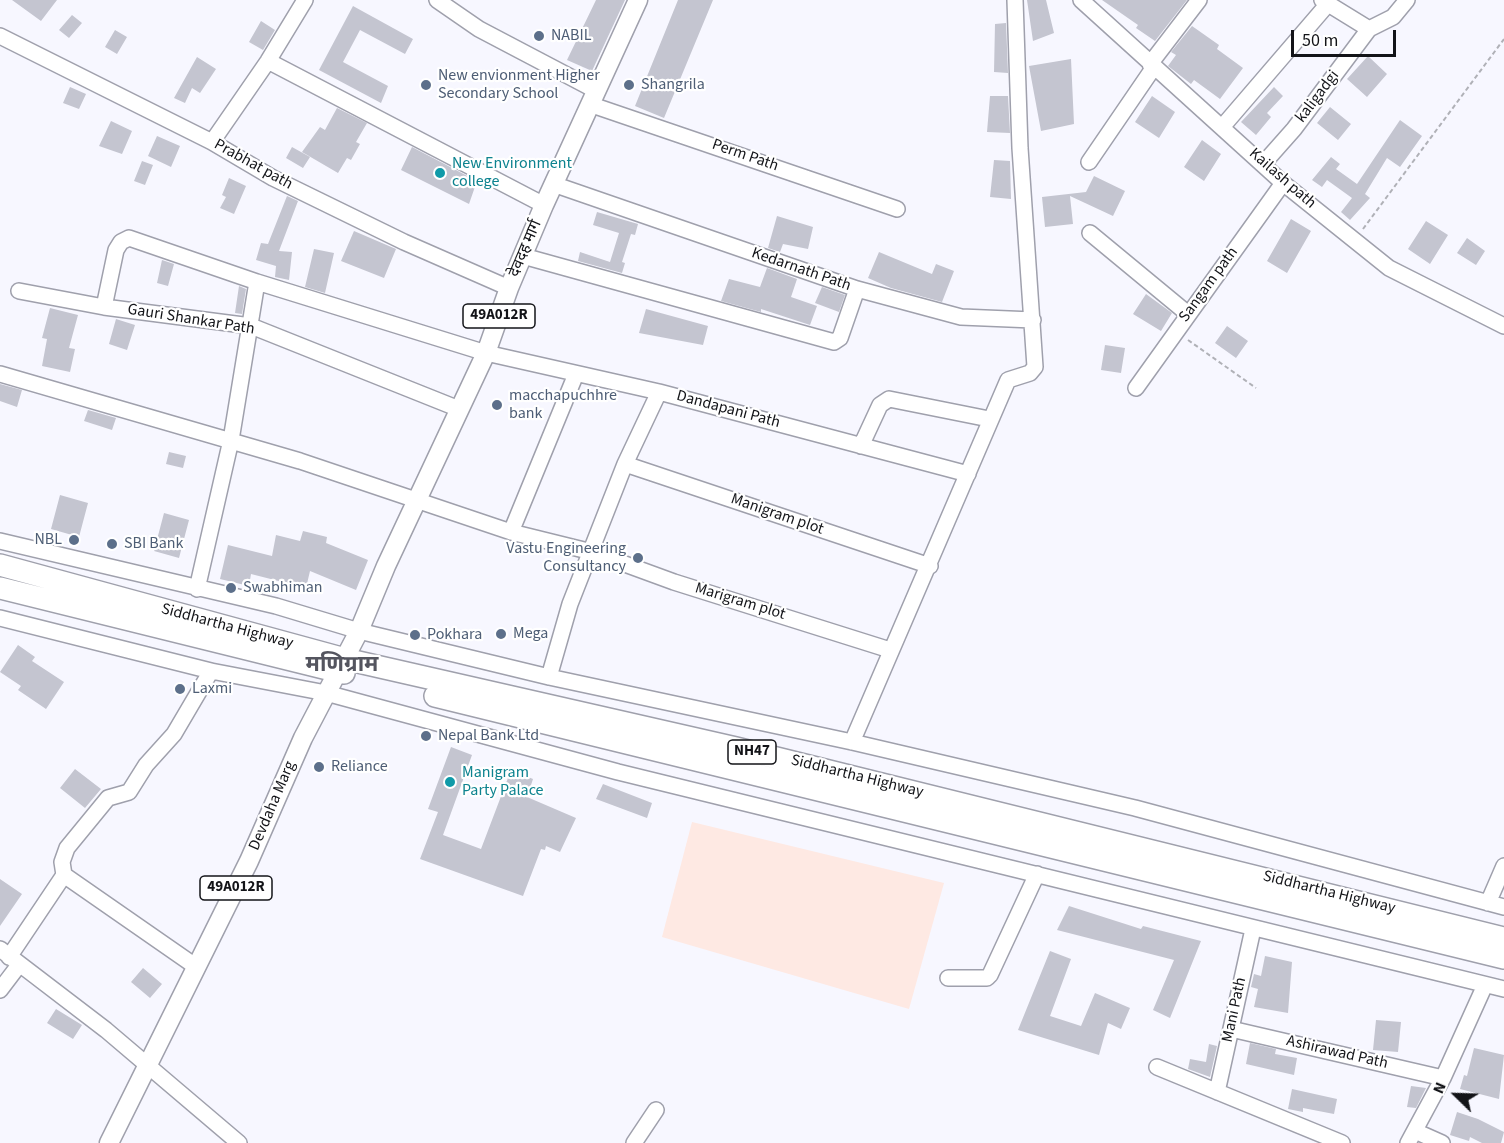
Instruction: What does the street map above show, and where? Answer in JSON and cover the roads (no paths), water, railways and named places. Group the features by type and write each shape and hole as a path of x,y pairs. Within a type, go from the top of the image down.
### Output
{"highway":[{"name":"Siddhartha Highway","path":"0,565 342,666 872,805 1504,958"},
{"name":"Siddhartha Highway","path":"0,588 342,666 451,685 736,748 1504,938"}],"main road":[{"name":"देवदह मार्ग","path":"359,631 486,353 509,288 544,205 638,0"},
{"name":"Devdaha Marg","path":"109,1143 249,861 277,791 359,631"}],"street":[{"path":"212,142 268,61 305,0"},
{"name":"Perm Path","path":"437,0 479,29 594,98 897,209"},
{"path":"852,742 890,650 930,566 989,420 1008,380 1030,374 1035,367 1022,180 1015,0"},
{"name":"Kailash path","path":"1082,0 1283,183 1395,271 1504,326"},
{"path":"1089,162 1152,65 1199,0"},
{"path":"1222,126 1325,2 1369,29 1393,17 1407,0"},
{"name":"kaligadgi","path":"1263,164 1294,129 1369,29"},
{"name":"Prabhat path","path":"0,36 212,142 273,178 404,242 509,288"},
{"path":"268,61 544,205"},
{"name":"Sangam path","path":"1136,388 1283,183"},
{"name":"Kedarnath Path","path":"523,256 834,342 840,338 857,289 554,184"},
{"path":"1090,233 1110,247 1188,314"},
{"name":"Dandapani Path","path":"104,307 116,250 121,242 129,238 257,282 486,353 659,392 968,474"},
{"path":"197,589 231,440 257,282"},
{"path":"857,289 961,317 1033,320"},
{"name":"Gauri Shankar Path","path":"19,291 104,307 251,326 459,409"},
{"name":"Marigram plot","path":"0,374 146,418 231,440 511,532 592,552 674,582 890,650"},
{"path":"511,532 576,374"},
{"path":"549,677 570,604 625,464 659,392"},
{"path":"861,446 880,405 890,399 989,420"},
{"name":"Manigram plot","path":"625,464 930,566"},
{"path":"0,541 276,606 359,631 549,677 852,742 1135,808 1504,907"},
{"path":"0,618 211,671 326,693 618,771 1504,989"},
{"path":"0,990 9,957 64,875 62,862 67,848 108,798 129,792 147,765 174,734 211,671"},
{"path":"1488,903 1504,866"},
{"path":"948,978 987,978 990,975 1037,874"},
{"path":"64,875 195,966"},
{"name":"Mani Path","path":"1217,1092 1253,929"},
{"path":"9,957 147,1064 239,1143"},
{"path":"1442,1143 1412,1137 1443,1078 1485,985"},
{"name":"Ashirawad Path","path":"1231,1029 1443,1078"},
{"path":"1157,1067 1342,1143"},
{"path":"634,1143 657,1110"}],"place":[{"name":"NABIL","path":"539,36"},
{"name":"New envionment Higher Secondary School","path":"426,85"},
{"name":"Shangrila","path":"629,85"},
{"name":"New Environment college","path":"440,173"},
{"name":"macchapuchhre bank","path":"497,405"},
{"name":"NBL","path":"74,540"},
{"name":"SBI Bank","path":"112,544"},
{"name":"Vastu Engineering Consultancy","path":"638,558"},
{"name":"Swabhiman","path":"231,588"},
{"name":"Mega","path":"501,634"},
{"name":"Pokhara","path":"415,635"},
{"name":"Laxmi","path":"180,689"},
{"name":"Nepal Bank Ltd","path":"426,736"},
{"name":"Reliance","path":"319,767"},
{"name":"Manigram Party Palace","path":"450,782"}],"district":[{"name":"मणिग्राम","path":"342,666"}]}
